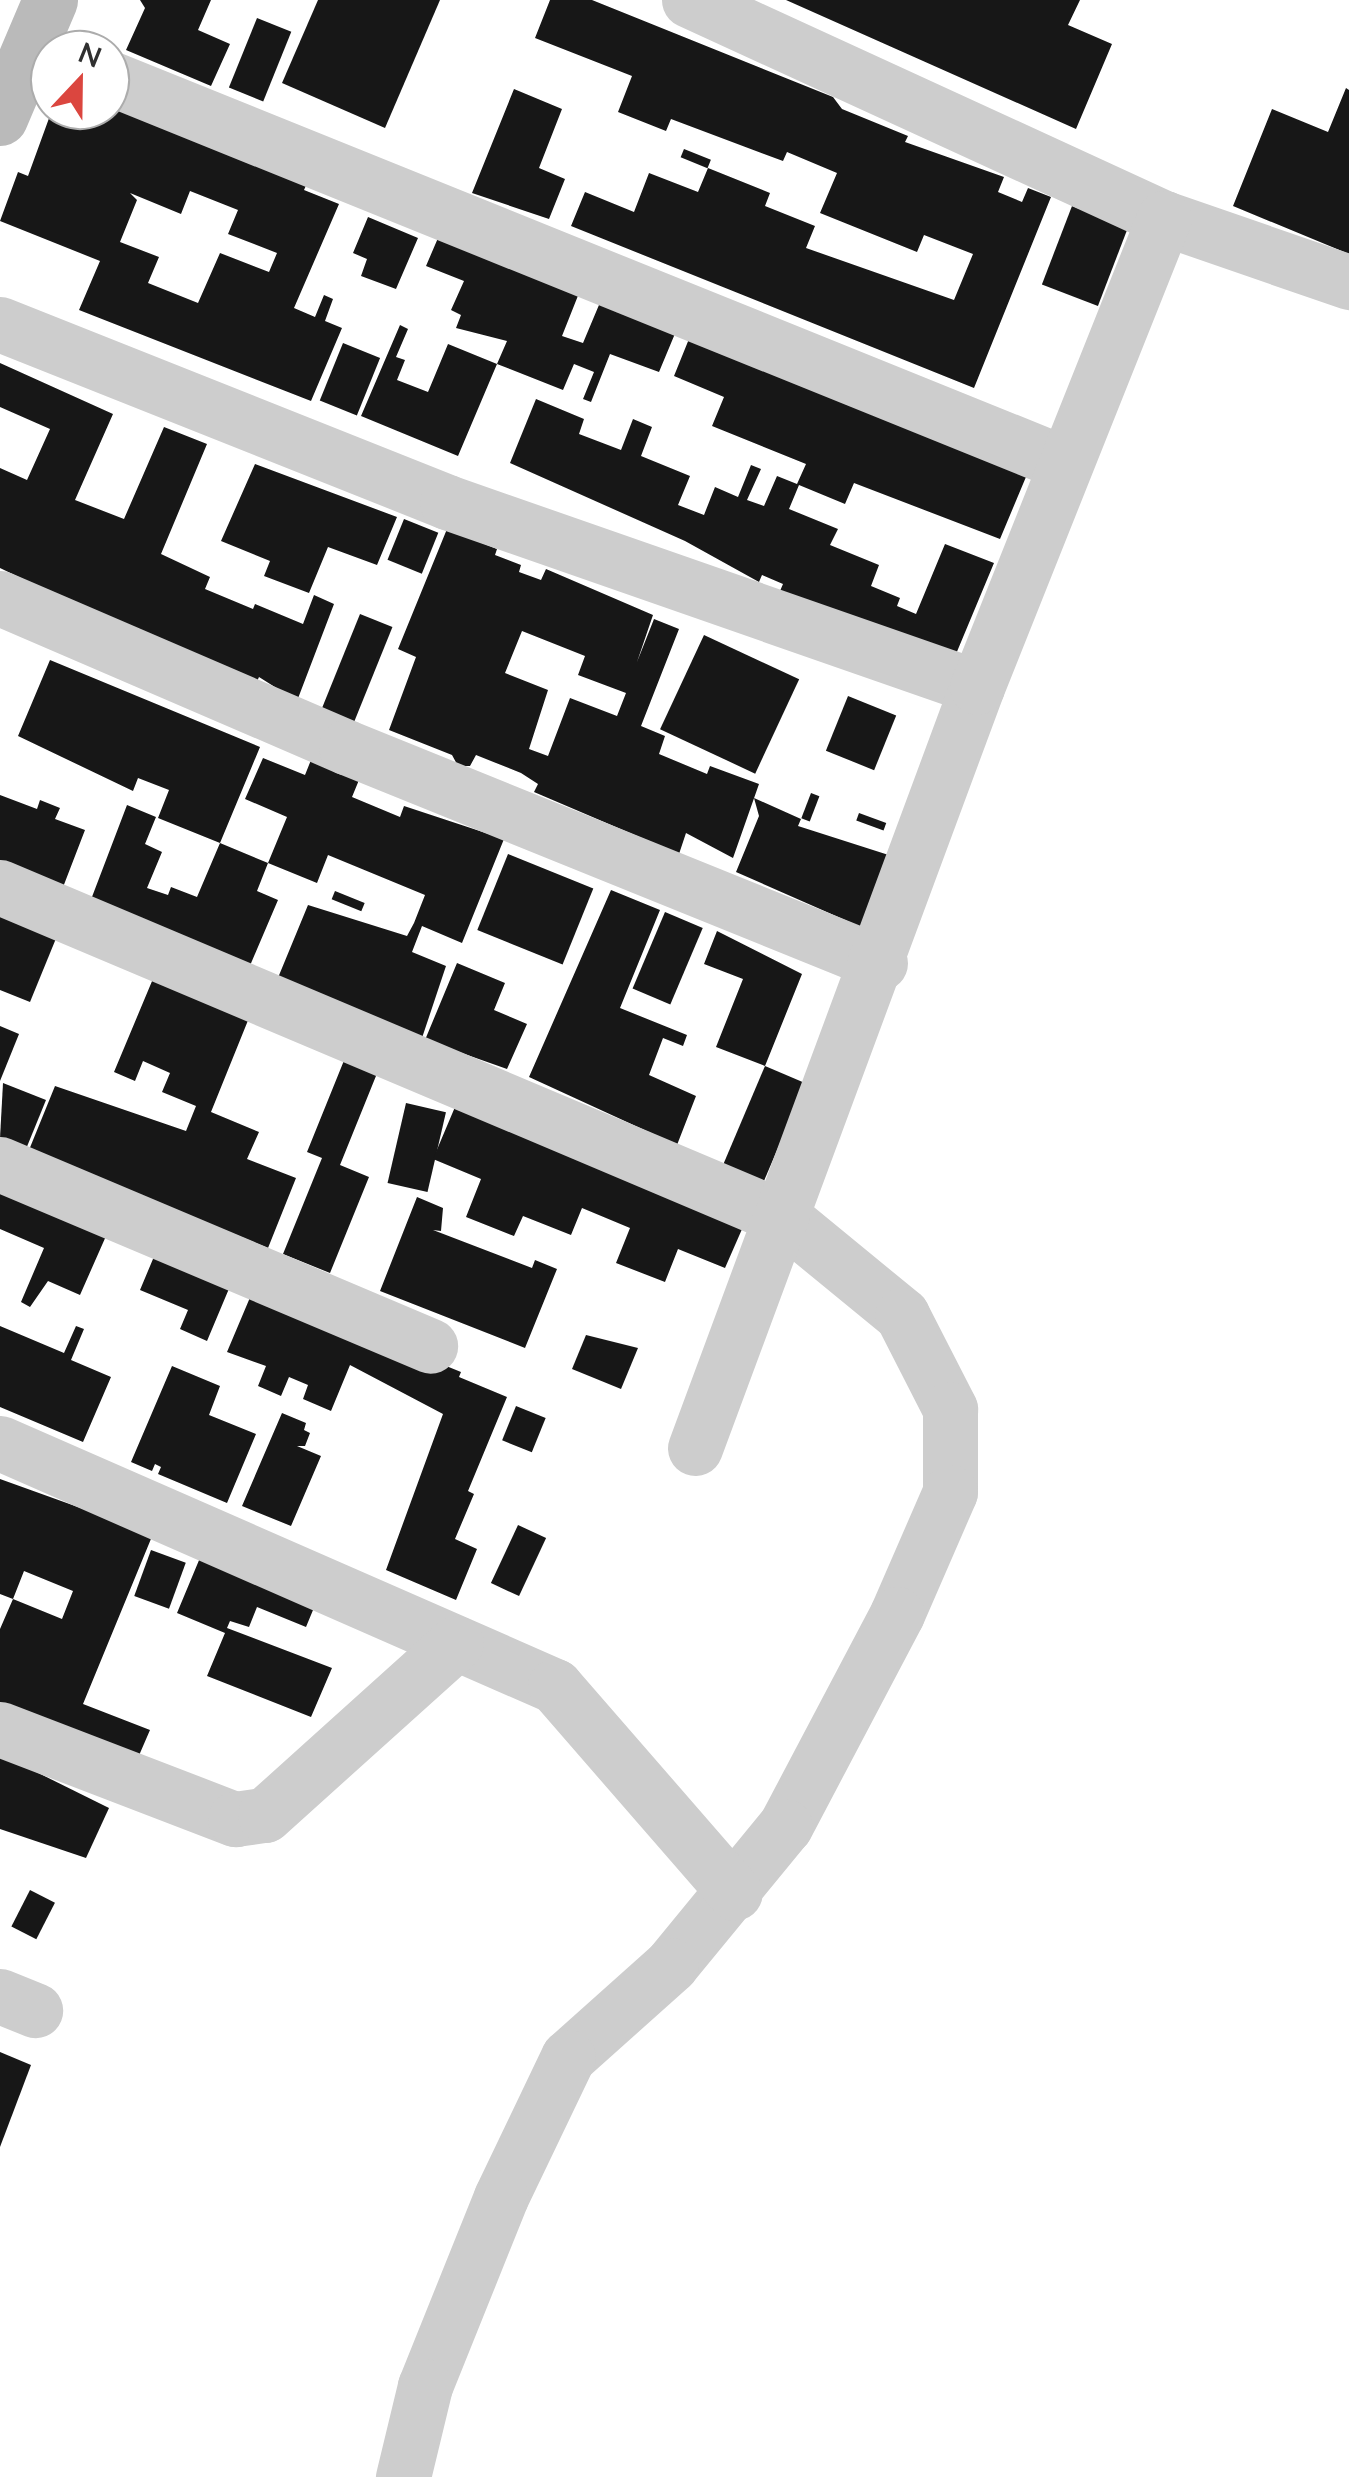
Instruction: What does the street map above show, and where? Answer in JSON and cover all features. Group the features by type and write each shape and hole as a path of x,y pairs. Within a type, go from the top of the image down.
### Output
{"main road":[{"path":"0,118 30,60"}],"street":[{"path":"689,0 1164,218 1349,282"},
{"path":"130,86 1064,463"},
{"path":"695,1448 880,963 977,687 1164,218"},
{"path":"0,324 447,502 977,687"},
{"path":"0,598 346,748 880,963"},
{"path":"0,887 784,1218 902,1315 950,1409 950,1492 897,1614 785,1826 735,1892 671,1965 568,2057 502,2197 425,2386 403,2477"},
{"path":"0,1164 430,1346"},
{"path":"0,1443 554,1686 735,1892"},
{"path":"0,1729 235,1818 265,1815 456,1642"}],"building":[{"path":"140,0 211,0 198,30 230,44 211,86 130,52 130,41 145,8"},
{"path":"318,0 440,0 385,128 282,83"},
{"path":"550,0 592,0 833,97 842,109 908,136 905,142 1004,177 998,192 1022,202 1028,188 1051,197 974,388 571,226 585,192 634,212 649,173 698,192 708,168 770,193 765,206 815,226 806,248 954,300 973,254 924,235 917,252 820,213 837,173 787,152 783,161 671,119 666,131 618,112 632,76 535,38"},
{"path":"786,0 1080,0 1068,25 1112,44 1076,129"},
{"path":"257,18 291,32 263,101 229,88"},
{"path":"1346,88 1349,254 1233,206 1272,109 1328,132"},
{"path":"514,89 562,109 539,168 565,179 549,219 472,193"},
{"path":"130,102 308,181 304,190 339,204 294,308 315,317 324,295 333,299 325,321 342,328 311,401 79,310 100,261 0,221 18,172 28,176 45,130 130,130","holes":["190,191 238,210 228,234 277,253 269,272 220,253 198,303 148,283 159,257 120,242 137,200 130,193 181,214"]},
{"path":"684,149 711,160 708,168 681,157"},
{"path":"1072,206 1128,228 1098,306 1042,284"},
{"path":"368,217 418,238 396,289 361,276 367,259 353,253"},
{"path":"441,231 585,278 562,336 583,343 604,293 679,324 659,372 610,354 591,402 583,399 594,372 574,364 563,390 497,364 507,341 456,328 461,315 451,310 464,281 426,266"},
{"path":"400,325 408,329 396,357 405,360 397,380 428,392 448,344 497,364 458,456 361,416"},
{"path":"693,329 1031,465 1000,539 854,483 845,504 799,485 789,509 838,529 830,545 879,565 871,586 900,598 897,606 916,614 945,544 994,563 951,666 780,591 783,584 762,575 759,582 685,541 510,463 536,399 584,419 579,434 621,450 633,419 652,427 641,456 690,476 678,505 704,515 715,487 738,497 751,465 761,469 747,500 764,506 777,476 797,484 806,464 712,426 724,397 674,376"},
{"path":"343,343 380,358 357,415 320,400"},
{"path":"0,363 113,414 75,500 124,519 164,427 207,444 161,554 210,577 205,589 303,624 314,595 334,604 297,701 259,677 253,690 0,568 0,468 27,480 50,429 0,407"},
{"path":"255,464 397,517 377,565 328,547 309,593 264,576 270,561 221,541"},
{"path":"404,519 438,533 422,574 388,560"},
{"path":"447,529 497,549 495,555 521,565 519,572 541,580 546,569 653,615 637,662 654,619 679,629 641,726 665,736 659,754 707,774 710,766 759,784 733,858 686,833 679,854 534,792 538,784 521,773 476,755 470,766 458,766 452,755 389,730 416,657 398,649","holes":["522,631 585,656 578,675 626,693 617,716 570,698 548,756 529,749 548,690 505,673"]},
{"path":"360,614 392,627 353,724 321,710"},
{"path":"704,635 799,679 755,774 660,729"},
{"path":"50,660 260,747 220,843 158,818 169,790 138,778 133,791 18,736"},
{"path":"848,696 896,715 874,770 826,751"},
{"path":"263,758 305,775 311,760 359,780 352,797 400,817 404,806 504,839 462,943 422,926 412,952 446,966 421,1041 275,985 308,905 407,936 425,895 328,855 317,883 268,863 287,817 245,799"},
{"path":"811,793 819,796 810,821 801,818"},
{"path":"0,795 37,809 40,800 60,808 55,819 85,830 60,895 0,869"},
{"path":"754,798 801,819 798,826 898,858 870,931 736,872 759,816"},
{"path":"127,805 156,817 145,844 162,852 147,888 168,895 171,887 197,897 220,843 268,863 257,891 278,900 246,975 87,910"},
{"path":"859,813 886,823 884,830 856,821"},
{"path":"508,854 593,888 563,964 477,930"},
{"path":"611,890 660,910 620,1008 687,1035 683,1046 663,1038 649,1075 696,1096 677,1145 529,1077"},
{"path":"335,891 365,903 361,911 332,899"},
{"path":"665,912 703,928 670,1004 633,988"},
{"path":"0,913 57,936 30,1002 0,990"},
{"path":"717,931 802,974 765,1066 716,1047 743,979 704,964"},
{"path":"457,963 505,983 494,1010 527,1024 507,1069 425,1040"},
{"path":"155,974 251,1013 211,1112 259,1132 247,1159 296,1178 268,1248 29,1150 55,1086 186,1131 196,1106 162,1092 170,1073 143,1061 135,1081 114,1072"},
{"path":"0,1026 19,1034 0,1081"},
{"path":"345,1058 378,1071 340,1165 369,1177 330,1273 283,1254 322,1158 307,1152"},
{"path":"765,1066 806,1083 763,1183 723,1165"},
{"path":"3,1083 46,1100 26,1149 0,1138"},
{"path":"406,1103 446,1112 428,1192 388,1183"},
{"path":"455,1107 746,1220 725,1268 678,1249 665,1282 616,1263 630,1228 582,1208 571,1235 523,1216 514,1236 466,1217 481,1179 433,1159"},
{"path":"0,1181 110,1227 80,1295 48,1281 30,1307 21,1302 44,1248 0,1229"},
{"path":"417,1197 443,1208 441,1231 433,1230 532,1268 535,1260 557,1269 525,1348 380,1291"},
{"path":"158,1247 236,1272 207,1341 180,1329 188,1310 140,1290"},
{"path":"254,1288 461,1372 459,1377 507,1397 468,1491 474,1494 455,1539 477,1549 456,1600 386,1570 443,1414 350,1365 331,1411 303,1399 308,1385 289,1377 281,1396 258,1386 266,1366 227,1352"},
{"path":"0,1326 64,1353 76,1326 84,1329 71,1360 111,1377 83,1442 0,1407"},
{"path":"586,1335 638,1348 621,1389 572,1369"},
{"path":"172,1366 220,1386 209,1415 256,1434 227,1503 158,1474 161,1467 155,1464 152,1471 131,1462"},
{"path":"516,1406 546,1418 532,1452 502,1440"},
{"path":"282,1413 306,1423 304,1430 310,1433 305,1446 297,1446 321,1456 291,1526 242,1506"},
{"path":"0,1479 153,1534 83,1704 150,1730 134,1767 0,1707 0,1629 13,1599 0,1594","holes":["24,1571 73,1591 62,1619 13,1599"]},
{"path":"518,1525 546,1538 519,1596 491,1583"},
{"path":"151,1550 186,1563 169,1609 134,1596"},
{"path":"202,1553 318,1598 306,1627 257,1607 249,1627 230,1621 227,1628 332,1668 311,1717 207,1676 225,1633 177,1613"},
{"path":"0,1754 109,1808 86,1858 0,1829"},
{"path":"30,1890 55,1903 36,1939 11,1927"},
{"path":"0,2052 31,2065 0,2147"}]}
